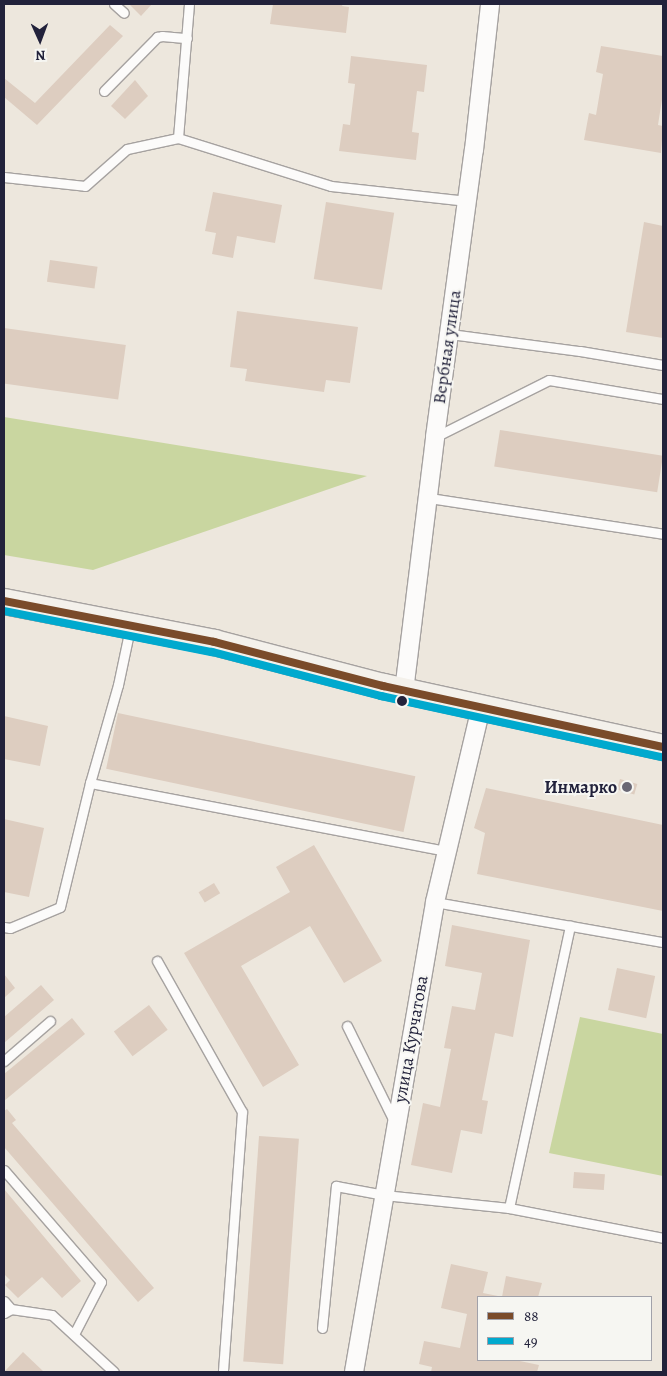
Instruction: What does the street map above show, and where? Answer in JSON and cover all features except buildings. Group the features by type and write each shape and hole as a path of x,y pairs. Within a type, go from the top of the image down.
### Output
{"main road":[{"path":"4,601 214,642 404,691 663,747"}],"street":[{"name":"Вербная улица","path":"404,691 435,437 467,201 490,4"},
{"name":"улица Курчатова","path":"354,1372 435,902 481,708"}],"lane":[{"path":"114,4 124,13"},
{"path":"178,138 189,4"},
{"path":"104,91 156,38 162,36 187,38"},
{"path":"4,177 85,186 127,149 178,138 331,186 467,201"},
{"path":"450,334 580,351 663,365"},
{"path":"435,437 549,380 663,399"},
{"path":"428,498 663,534"},
{"path":"4,926 10,928 60,907 90,783 118,685 130,625"},
{"path":"90,783 448,851"},
{"path":"435,902 663,942"},
{"path":"509,1208 570,926"},
{"path":"157,962 242,1112 223,1372"},
{"path":"4,1061 50,1021"},
{"path":"347,1026 396,1126"},
{"path":"4,1170 100,1282 74,1334"},
{"path":"322,1328 336,1186 384,1195 509,1208 663,1238"},
{"path":"4,1301 7,1311 52,1315 114,1372"}],"green space":[{"path":"4,417 367,476 93,570 4,555"},
{"path":"580,1017 663,1034 663,1176 549,1153"}],"transit line":[{"name":"88","path":"4,601 214,642 383,686 663,747"},
{"name":"49","path":"4,611 212,652 381,696 661,757"}],"place":[{"name":"Инмарко","path":"627,787"}]}
